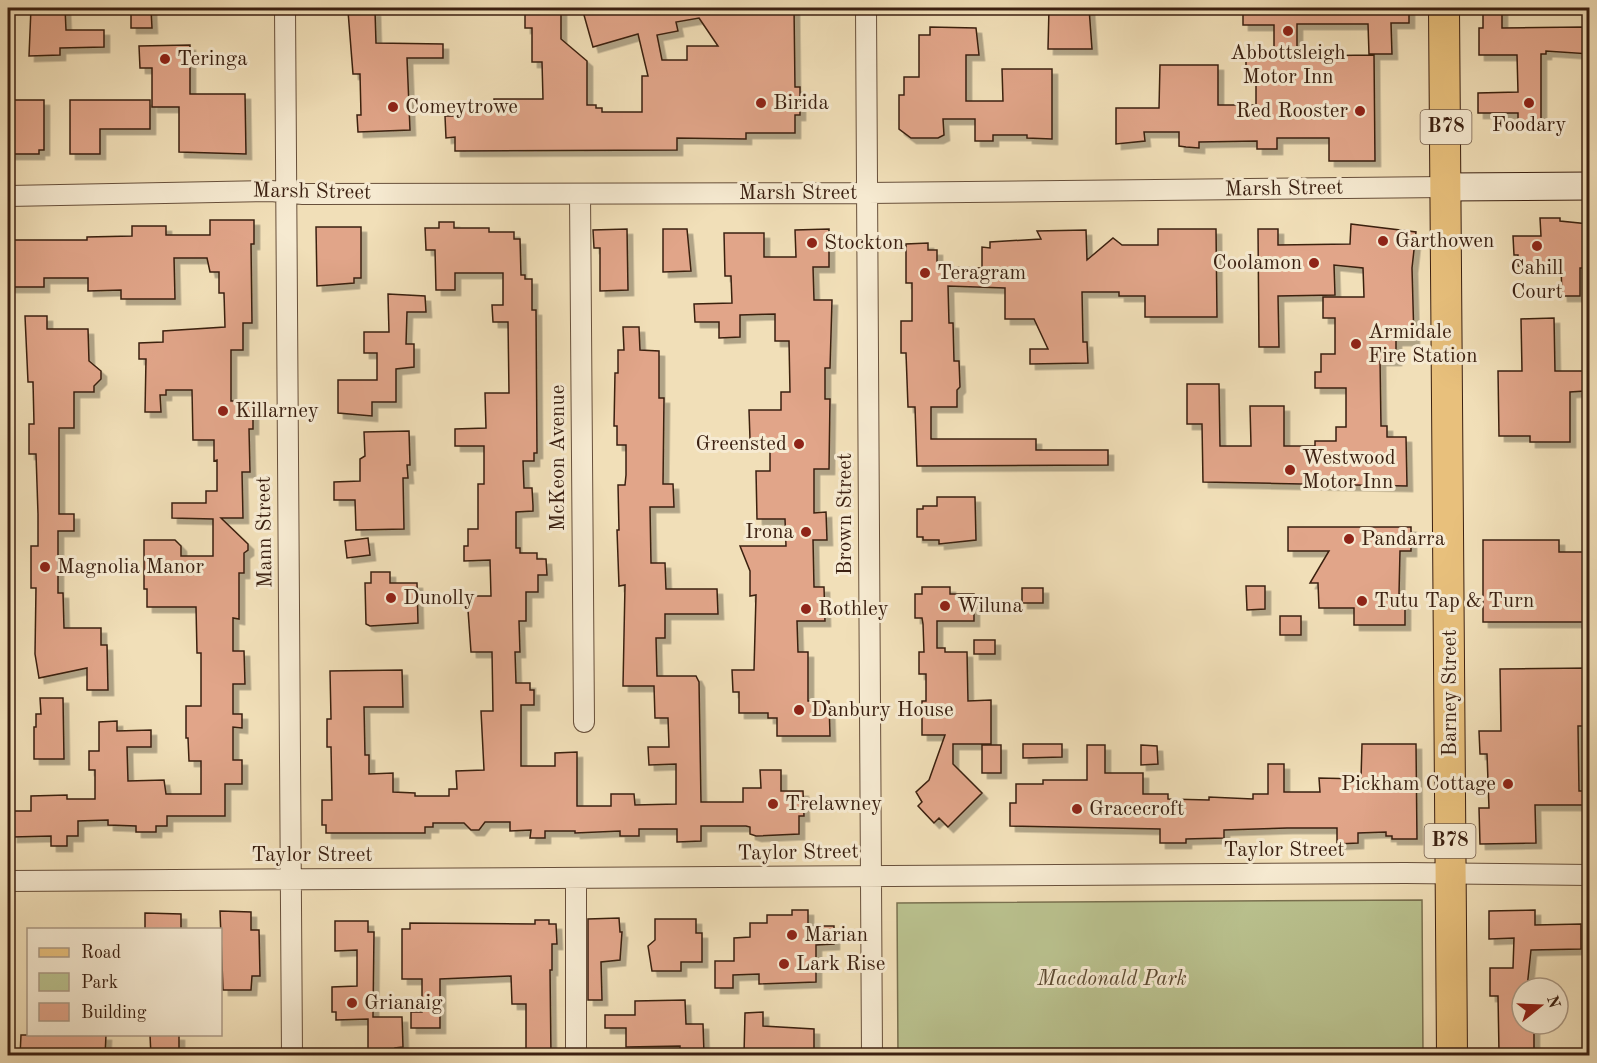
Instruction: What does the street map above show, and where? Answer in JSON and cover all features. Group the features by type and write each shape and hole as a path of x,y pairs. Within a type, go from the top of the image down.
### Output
{"main road":[{"name":"Barney Street","path":"1444,8 1452,1056"},
{"name":"Marsh Street","path":"1446,187 1590,186"}],"street":[{"name":"Mann Street","path":"285,8 292,1056"},
{"name":"Brown Street","path":"866,8 872,1056"},
{"name":"Marsh Street","path":"8,196 288,192 867,193 1446,187"},
{"name":"McKeon Avenue","path":"580,194 584,722"},
{"name":"Taylor Street","path":"8,881 292,878 1590,875"},
{"path":"576,879 576,1056"}],"green space":[{"name":"Macdonald Park","path":"1422,900 1423,1055 898,1055 897,903"}],"building":[{"path":"31,8 65,8 66,30 104,30 104,47 60,48 60,55 29,56"},
{"path":"582,8 794,8 795,87 800,87 800,115 795,115 795,133 746,133 746,139 677,138 677,150 455,151 455,137 446,138 445,116 455,116 454,104 494,104 494,99 543,99 542,62 532,62 532,28 525,28 525,11 561,10 561,39 587,61 587,105 596,105 596,108 602,108 602,112 642,112 642,76 648,76 638,34 593,47","holes":["699,18 718,46 687,46 687,60 662,60 657,35 678,31 676,22"]},
{"path":"1049,8 1089,8 1092,49 1048,49"},
{"path":"1243,8 1409,8 1409,23 1391,23 1392,54 1369,54 1368,24 1297,24 1297,56 1374,55 1375,161 1329,161 1329,138 1277,138 1277,149 1257,149 1257,141 1199,142 1199,148 1179,146 1179,132 1144,132 1145,141 1116,144 1116,108 1159,108 1160,65 1218,65 1218,105 1256,105 1256,75 1246,75 1246,57 1274,57 1274,25 1243,25"},
{"path":"1483,8 1502,8 1502,28 1584,27 1584,32 1590,32 1590,54 1546,51 1546,54 1541,54 1541,122 1518,122 1518,113 1478,113 1478,93 1518,92 1517,55 1479,55 1479,28 1483,28"},
{"path":"131,9 151,9 152,28 131,28"},
{"path":"348,11 375,11 376,43 443,44 443,58 407,58 410,130 358,132 357,115 361,115 360,74 353,74"},
{"path":"930,27 976,28 979,55 966,55 966,101 1003,101 1002,69 1052,69 1052,139 1027,138 1027,135 993,135 993,141 975,141 975,119 943,119 944,135 938,138 911,138 899,129 899,95 904,95 904,77 919,77 919,35 930,35"},
{"path":"190,45 190,94 245,94 246,154 179,152 179,107 152,107 152,68 140,68 139,46"},
{"path":"11,100 44,100 44,150 39,150 39,154 10,154"},
{"path":"70,100 150,100 150,129 100,129 100,154 70,154"},
{"path":"1540,218 1560,218 1560,221 1589,224 1589,268 1580,268 1580,296 1562,296 1561,266 1518,266 1518,255 1514,255 1513,236 1541,236"},
{"path":"210,220 254,220 254,244 251,244 252,323 243,323 243,350 231,350 231,401 253,401 253,429 249,429 250,472 242,472 243,518 221,518 248,544 248,550 244,553 244,573 239,573 239,619 233,618 233,651 244,651 245,684 233,684 233,714 242,714 242,728 233,727 233,760 242,760 242,784 225,784 225,816 167,816 167,826 156,826 156,832 136,832 136,826 108,825 108,820 78,821 78,836 67,836 67,846 51,846 51,836 12,837 12,811 31,811 31,796 67,795 67,799 95,799 95,770 89,770 89,751 99,751 99,722 117,721 117,731 151,730 151,747 127,747 128,781 164,780 166,794 201,794 201,761 189,761 188,738 186,738 186,706 201,706 201,653 197,653 196,607 147,607 147,589 144,589 144,540 175,540 181,546 181,556 213,556 213,519 172,518 172,503 206,503 206,491 217,491 217,460 214,461 214,440 193,440 192,390 166,390 166,395 160,395 161,412 145,412 146,359 139,359 139,343 163,342 163,331 225,327 224,293 219,293 219,272 210,272 207,258 174,258 175,299 121,299 121,290 88,291 88,278 44,278 44,287 10,287 8,240 87,240 87,237 132,236 132,226 166,226 166,235 210,235"},
{"path":"439,222 454,222 454,228 489,228 489,232 514,232 514,239 520,239 521,275 525,275 525,279 532,279 532,310 536,310 537,453 534,453 534,461 523,461 524,488 532,488 533,511 516,512 516,548 520,548 520,553 537,553 537,559 546,559 547,575 538,575 538,592 526,592 526,621 519,621 520,652 515,652 516,683 530,683 530,690 534,690 534,705 521,705 521,766 555,766 555,753 577,752 577,806 611,806 611,794 634,794 635,805 676,804 676,764 649,765 648,747 669,747 668,718 655,718 654,686 623,686 625,585 619,586 617,530 619,530 618,485 625,485 626,445 617,445 617,426 614,426 615,373 618,373 618,350 624,350 623,327 639,327 640,350 659,351 659,398 664,398 663,484 673,484 674,507 650,507 651,563 665,563 666,589 717,589 718,614 665,614 665,638 656,638 657,676 696,676 699,682 701,802 743,802 743,788 761,788 760,770 781,770 781,791 803,791 804,816 799,816 799,834 756,836 750,834 750,827 746,826 701,826 701,841 677,842 677,829 639,829 639,836 620,836 620,831 575,833 575,831 545,831 545,838 530,838 531,830 510,831 510,822 485,822 479,830 471,830 464,823 433,823 433,827 425,827 425,833 326,833 326,825 322,825 322,800 332,800 331,747 327,747 327,719 331,719 330,671 402,670 403,707 364,707 365,755 369,755 369,774 393,773 393,792 415,793 415,796 449,796 449,789 457,789 456,771 484,770 481,711 493,711 492,652 471,652 467,596 491,596 490,560 464,561 464,546 468,546 468,529 478,529 478,484 484,484 484,446 455,446 455,429 486,428 485,393 509,393 508,322 493,322 492,305 503,305 503,273 455,273 455,290 436,290 435,250 426,250 425,228 439,228"},
{"path":"1351,224 1416,232 1412,268 1414,340 1396,340 1396,360 1380,360 1381,426 1387,426 1387,437 1406,437 1407,486 1203,482 1202,424 1187,424 1187,384 1219,384 1220,446 1251,446 1250,406 1284,406 1284,446 1315,446 1315,441 1336,441 1336,427 1346,427 1346,388 1315,388 1315,372 1321,372 1321,354 1335,354 1335,318 1323,318 1323,297 1364,297 1363,268 1334,265 1335,295 1278,296 1279,347 1259,347 1258,229 1278,229 1278,245 1350,244"},
{"path":"316,227 361,227 361,278 354,278 354,283 317,286"},
{"path":"627,229 628,290 600,291 600,248 594,248 593,230"},
{"path":"663,229 687,229 691,271 663,272"},
{"path":"829,229 829,267 813,267 814,300 832,300 830,368 825,368 825,399 830,399 829,469 814,469 814,513 826,512 827,540 813,540 814,587 824,587 825,621 797,621 798,652 808,652 808,701 829,701 830,736 777,736 777,718 768,718 768,713 739,713 739,692 733,692 732,670 754,670 756,595 750,596 750,571 740,546 786,546 785,519 757,519 756,471 770,471 770,439 750,439 749,410 781,410 781,392 790,392 789,341 775,341 775,314 740,315 740,337 719,338 719,322 695,322 694,304 732,303 731,276 725,276 724,233 764,233 764,257 796,257 795,230"},
{"path":"1158,229 1216,229 1217,317 1145,317 1145,296 1119,296 1119,292 1082,292 1083,342 1087,342 1088,363 1030,364 1030,349 1048,349 1034,319 1005,319 1005,288 948,286 949,323 953,323 954,361 959,361 960,387 957,390 957,407 931,407 931,439 1036,439 1036,450 1108,450 1108,465 917,466 915,407 908,407 906,353 901,353 901,321 912,321 912,283 906,283 906,244 928,243 928,250 937,250 937,263 944,263 944,267 982,268 982,247 990,248 990,242 1041,239 1037,231 1086,230 1087,260 1113,238 1122,245 1158,245"},
{"path":"388,294 425,296 426,312 407,312 406,344 414,344 414,367 396,369 396,402 372,402 372,416 338,413 338,380 377,380 377,353 364,353 364,332 389,332"},
{"path":"25,316 47,316 47,329 88,329 89,361 101,371 101,379 94,386 94,392 74,392 74,428 59,428 59,514 74,514 74,531 58,531 58,593 63,593 64,628 101,628 101,645 107,645 108,690 87,690 87,668 39,678 35,654 36,588 31,588 31,546 38,546 36,454 29,454 29,424 34,424 33,382 28,382"},
{"path":"1554,318 1555,371 1585,371 1585,391 1570,392 1570,442 1530,442 1530,436 1499,436 1498,371 1522,371 1521,319"},
{"path":"409,431 410,465 407,465 408,478 403,478 404,529 356,530 355,500 334,500 334,482 360,481 360,459 365,456 364,432"},
{"path":"937,497 975,497 976,540 939,544 939,540 923,540 923,537 917,537 917,509 923,509 923,506 937,506"},
{"path":"1288,527 1411,527 1411,551 1400,551 1399,594 1405,594 1405,625 1354,625 1354,608 1319,608 1318,583 1310,583 1329,551 1288,551"},
{"path":"368,538 370,555 347,558 345,541"},
{"path":"1483,540 1559,540 1559,552 1590,552 1590,622 1483,622"},
{"name":"Dunolly","path":"371,572 390,572 390,583 417,583 418,623 370,626 366,624 365,583 371,583"},
{"path":"1246,586 1265,586 1265,609 1247,610"},
{"path":"922,587 950,587 950,594 974,594 974,621 937,621 937,648 945,648 945,652 967,652 968,701 991,700 991,744 953,744 953,764 982,793 948,827 939,818 934,823 918,806 922,802 916,792 929,780 945,735 922,735 922,701 926,701 926,674 919,674 919,652 924,652 923,624 922,618 915,618 915,594 922,594"},
{"path":"1022,588 1043,588 1043,603 1022,603"},
{"path":"1280,616 1301,616 1301,635 1280,635"},
{"path":"974,640 995,640 995,654 974,654"},
{"path":"1589,668 1590,726 1578,726 1579,791 1590,791 1590,805 1535,805 1536,843 1480,844 1479,808 1489,808 1487,754 1480,754 1479,731 1501,731 1500,669"},
{"path":"40,698 63,698 64,759 34,759 34,727 36,727 36,714 41,714"},
{"path":"1023,744 1062,744 1062,757 1023,758"},
{"path":"1362,744 1416,744 1417,839 1392,839 1392,836 1386,836 1386,832 1358,833 1358,843 1337,844 1337,828 1287,828 1224,830 1224,838 1186,839 1186,843 1160,843 1160,829 1010,826 1010,803 1016,803 1016,784 1043,784 1043,780 1087,780 1087,745 1105,745 1105,773 1143,773 1143,794 1168,794 1168,799 1209,800 1209,797 1253,799 1253,794 1268,794 1268,764 1284,764 1284,792 1320,792 1319,778 1361,779"},
{"path":"982,745 1001,745 1001,773 982,773"},
{"path":"1141,745 1157,746 1158,764 1141,765"},
{"path":"792,910 808,910 808,926 834,926 834,944 816,945 816,982 759,984 759,974 733,975 733,988 715,988 715,961 734,961 734,938 750,937 750,923 767,923 767,915 792,915"},
{"path":"1535,910 1535,925 1581,924 1581,949 1531,950 1528,976 1510,976 1510,1036 1534,1036 1534,1052 1499,1052 1498,996 1490,996 1490,968 1513,968 1514,938 1489,939 1489,911"},
{"path":"220,911 251,912 251,930 259,930 260,976 252,976 251,990 223,990"},
{"path":"145,913 181,914 181,928 145,928"},
{"path":"619,918 620,932 622,932 620,960 601,962 602,1000 588,1000 588,919"},
{"path":"655,919 696,919 696,933 702,933 702,962 681,962 681,971 652,971 648,946 655,940"},
{"path":"535,920 549,920 549,924 556,924 557,944 552,944 552,970 550,970 551,1056 526,1056 526,1004 512,1004 511,976 440,979 440,1028 411,1028 411,1012 422,1012 422,979 402,979 402,929 410,929 410,923 535,924"},
{"path":"335,921 368,921 368,932 374,932 373,1017 402,1017 403,1047 395,1048 395,1056 368,1056 368,1019 336,1020 336,1012 332,1012 332,987 357,986 357,950 335,951"},
{"path":"685,1000 686,1024 703,1024 704,1054 680,1054 680,1046 626,1047 626,1028 605,1028 605,1015 635,1015 635,1001"},
{"path":"763,1012 763,1026 814,1029 814,1056 744,1054 745,1013"},
{"path":"21,1035 106,1036 105,1056 20,1056"},
{"path":"150,1036 179,1036 179,1051 171,1051 171,1056 151,1056"}],"place":[{"name":"Abbottsleigh Motor Inn","path":"1288,31"},
{"name":"Teringa","path":"165,59"},
{"name":"Birida","path":"761,103"},
{"name":"Foodary","path":"1529,103"},
{"name":"Comeytrowe","path":"393,107"},
{"name":"Red Rooster","path":"1360,111"},
{"name":"Garthowen","path":"1383,241"},
{"name":"Stockton","path":"812,243"},
{"name":"Cahill Court","path":"1537,246"},
{"name":"Coolamon","path":"1314,263"},
{"name":"Teragram","path":"925,273"},
{"name":"Armidale Fire Station","path":"1356,344"},
{"name":"Killarney","path":"223,411"},
{"name":"Greensted","path":"799,444"},
{"name":"Westwood Motor Inn","path":"1290,470"},
{"name":"Irona","path":"806,532"},
{"name":"Pandarra","path":"1349,539"},
{"name":"Magnolia Manor","path":"45,567"},
{"name":"Dunolly","path":"391,598"},
{"name":"Tutu Tap & Turn","path":"1362,601"},
{"name":"Wiluna","path":"945,606"},
{"name":"Rothley","path":"806,609"},
{"name":"Danbury House","path":"799,710"},
{"name":"Pickham Cottage","path":"1508,784"},
{"name":"Trelawney","path":"773,804"},
{"name":"Gracecroft","path":"1077,809"},
{"name":"Marian","path":"792,935"},
{"name":"Lark Rise","path":"784,964"},
{"name":"Grianaig","path":"352,1003"}]}
